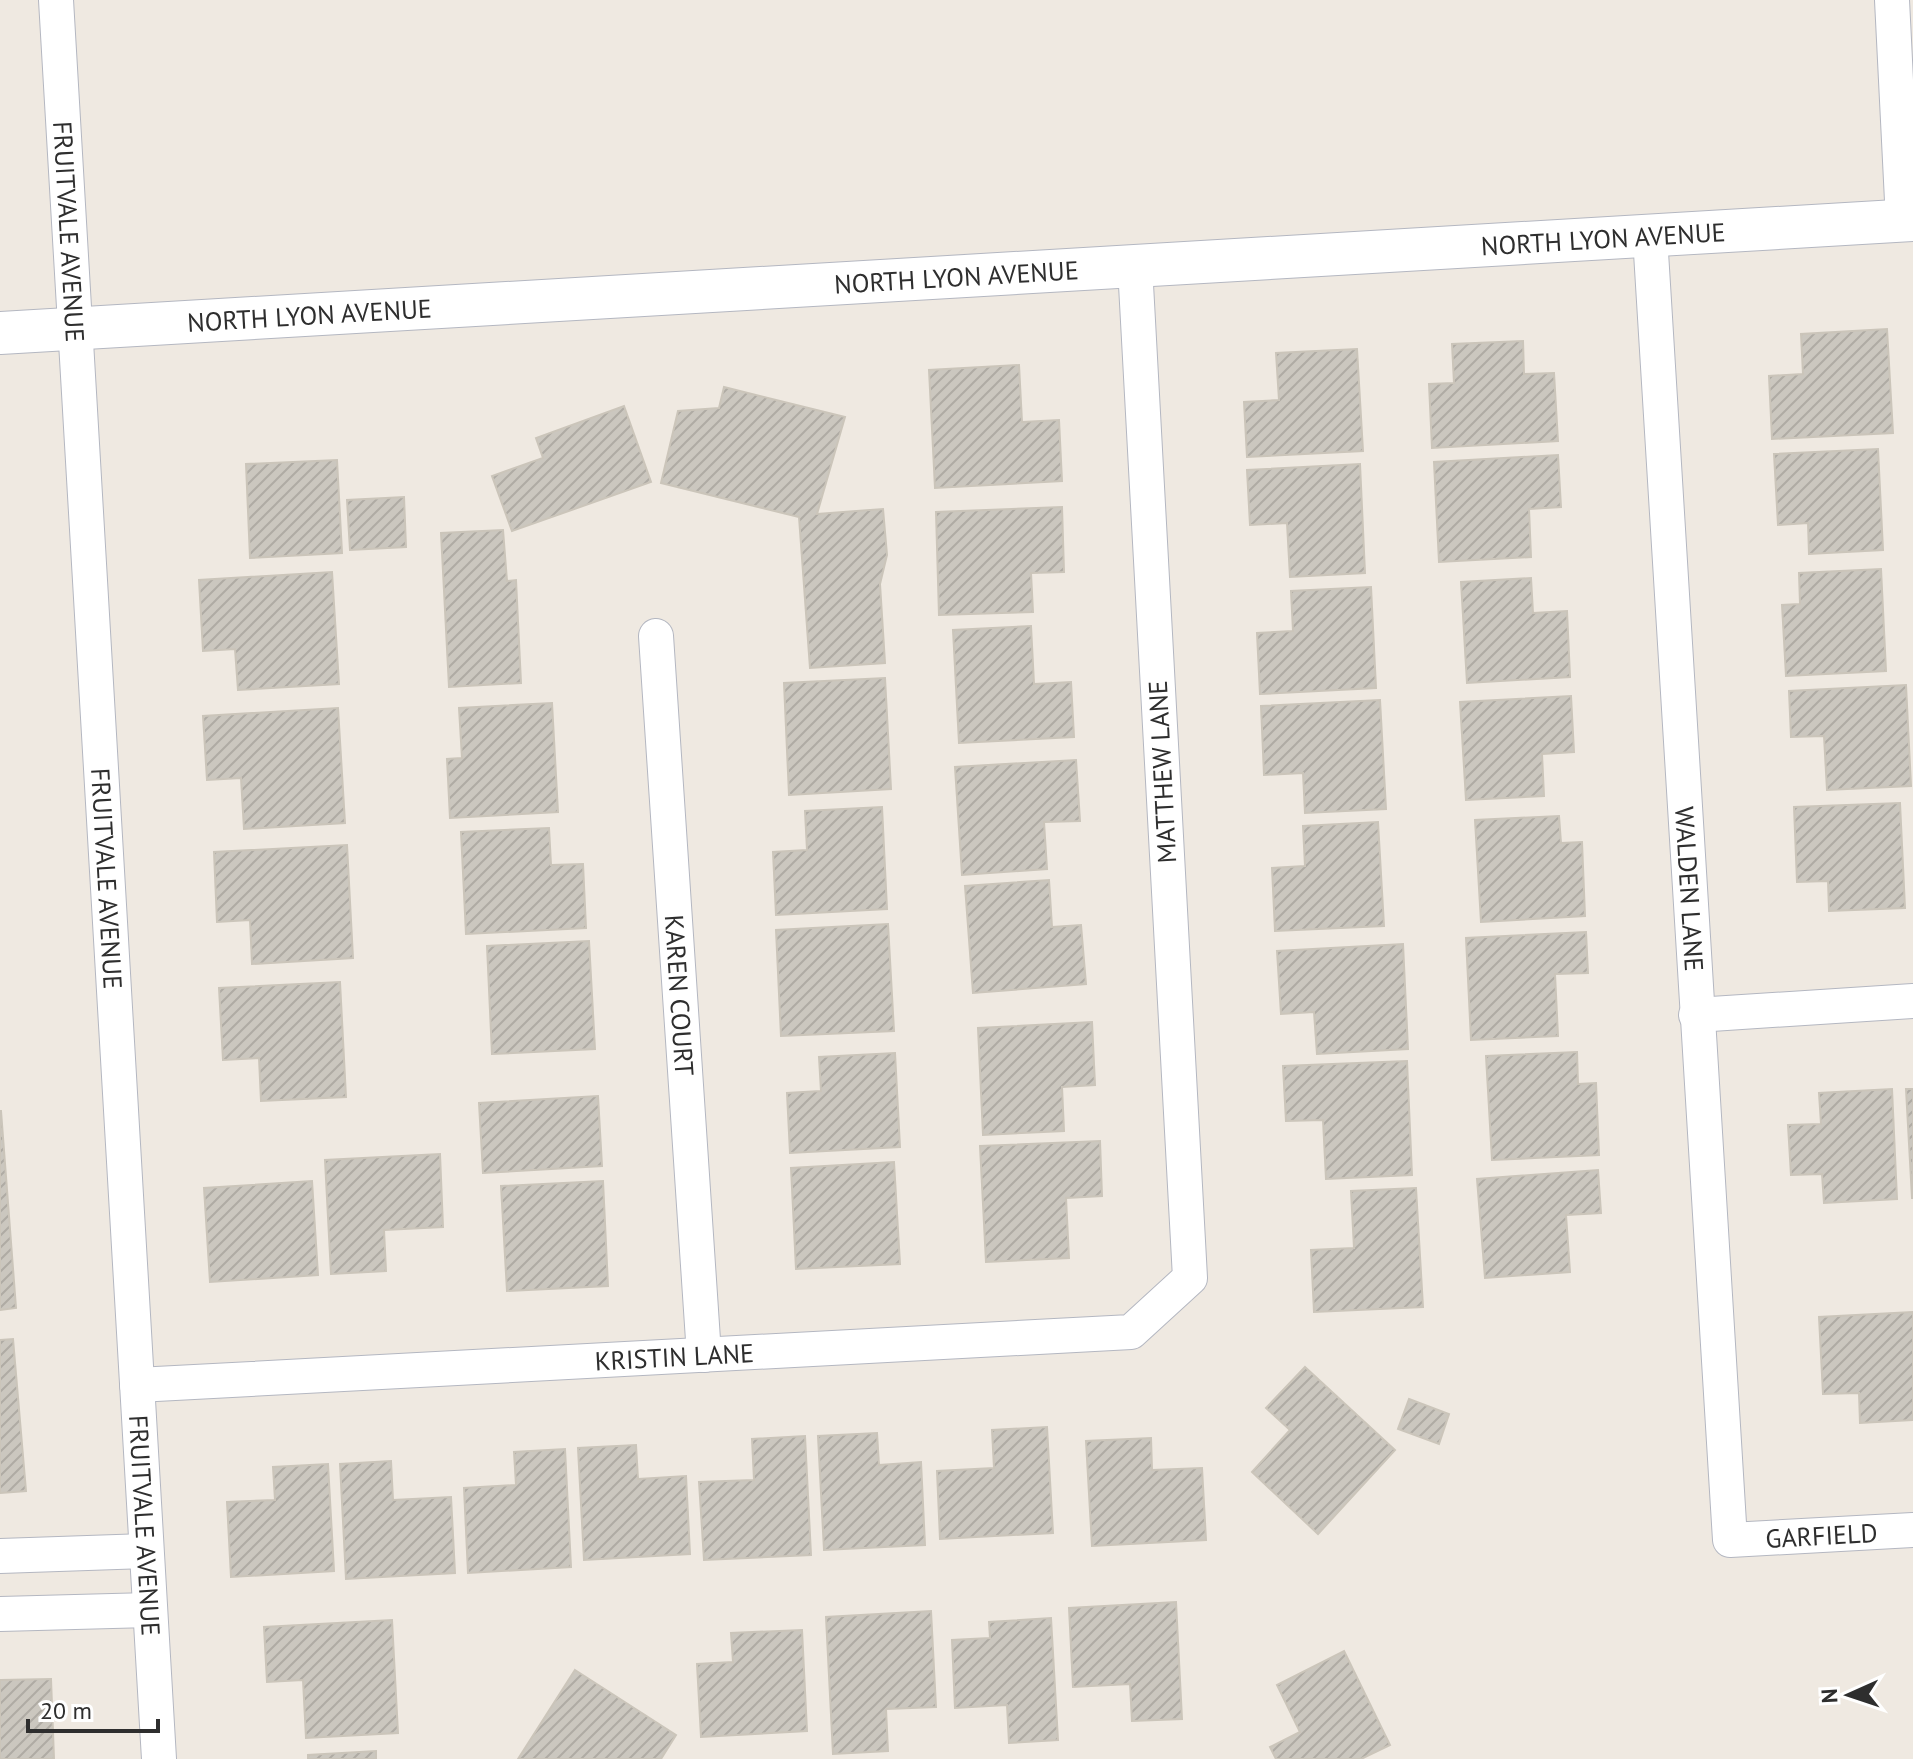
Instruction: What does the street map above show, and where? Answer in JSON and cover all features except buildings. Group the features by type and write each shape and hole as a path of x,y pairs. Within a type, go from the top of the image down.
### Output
{"street":[{"name":"FRUITVALE AVENUE","path":"56,0 159,1759"},
{"path":"1892,0 1908,220"},
{"name":"NORTH LYON AVENUE","path":"0,333 1908,220"},
{"name":"WALDEN LANE","path":"1650,236 1730,1540"},
{"name":"MATTHEW LANE","path":"1135,266 1190,1278"},
{"name":"KAREN COURT","path":"656,636 704,1355"},
{"path":"1696,1015 1913,1001"},
{"name":"KRISTIN LANE","path":"137,1385 1131,1332 1190,1278"},
{"name":"GARFIELD","path":"1730,1540 1913,1530"},
{"path":"0,1556 146,1551"},
{"path":"0,1614 150,1610"}]}
